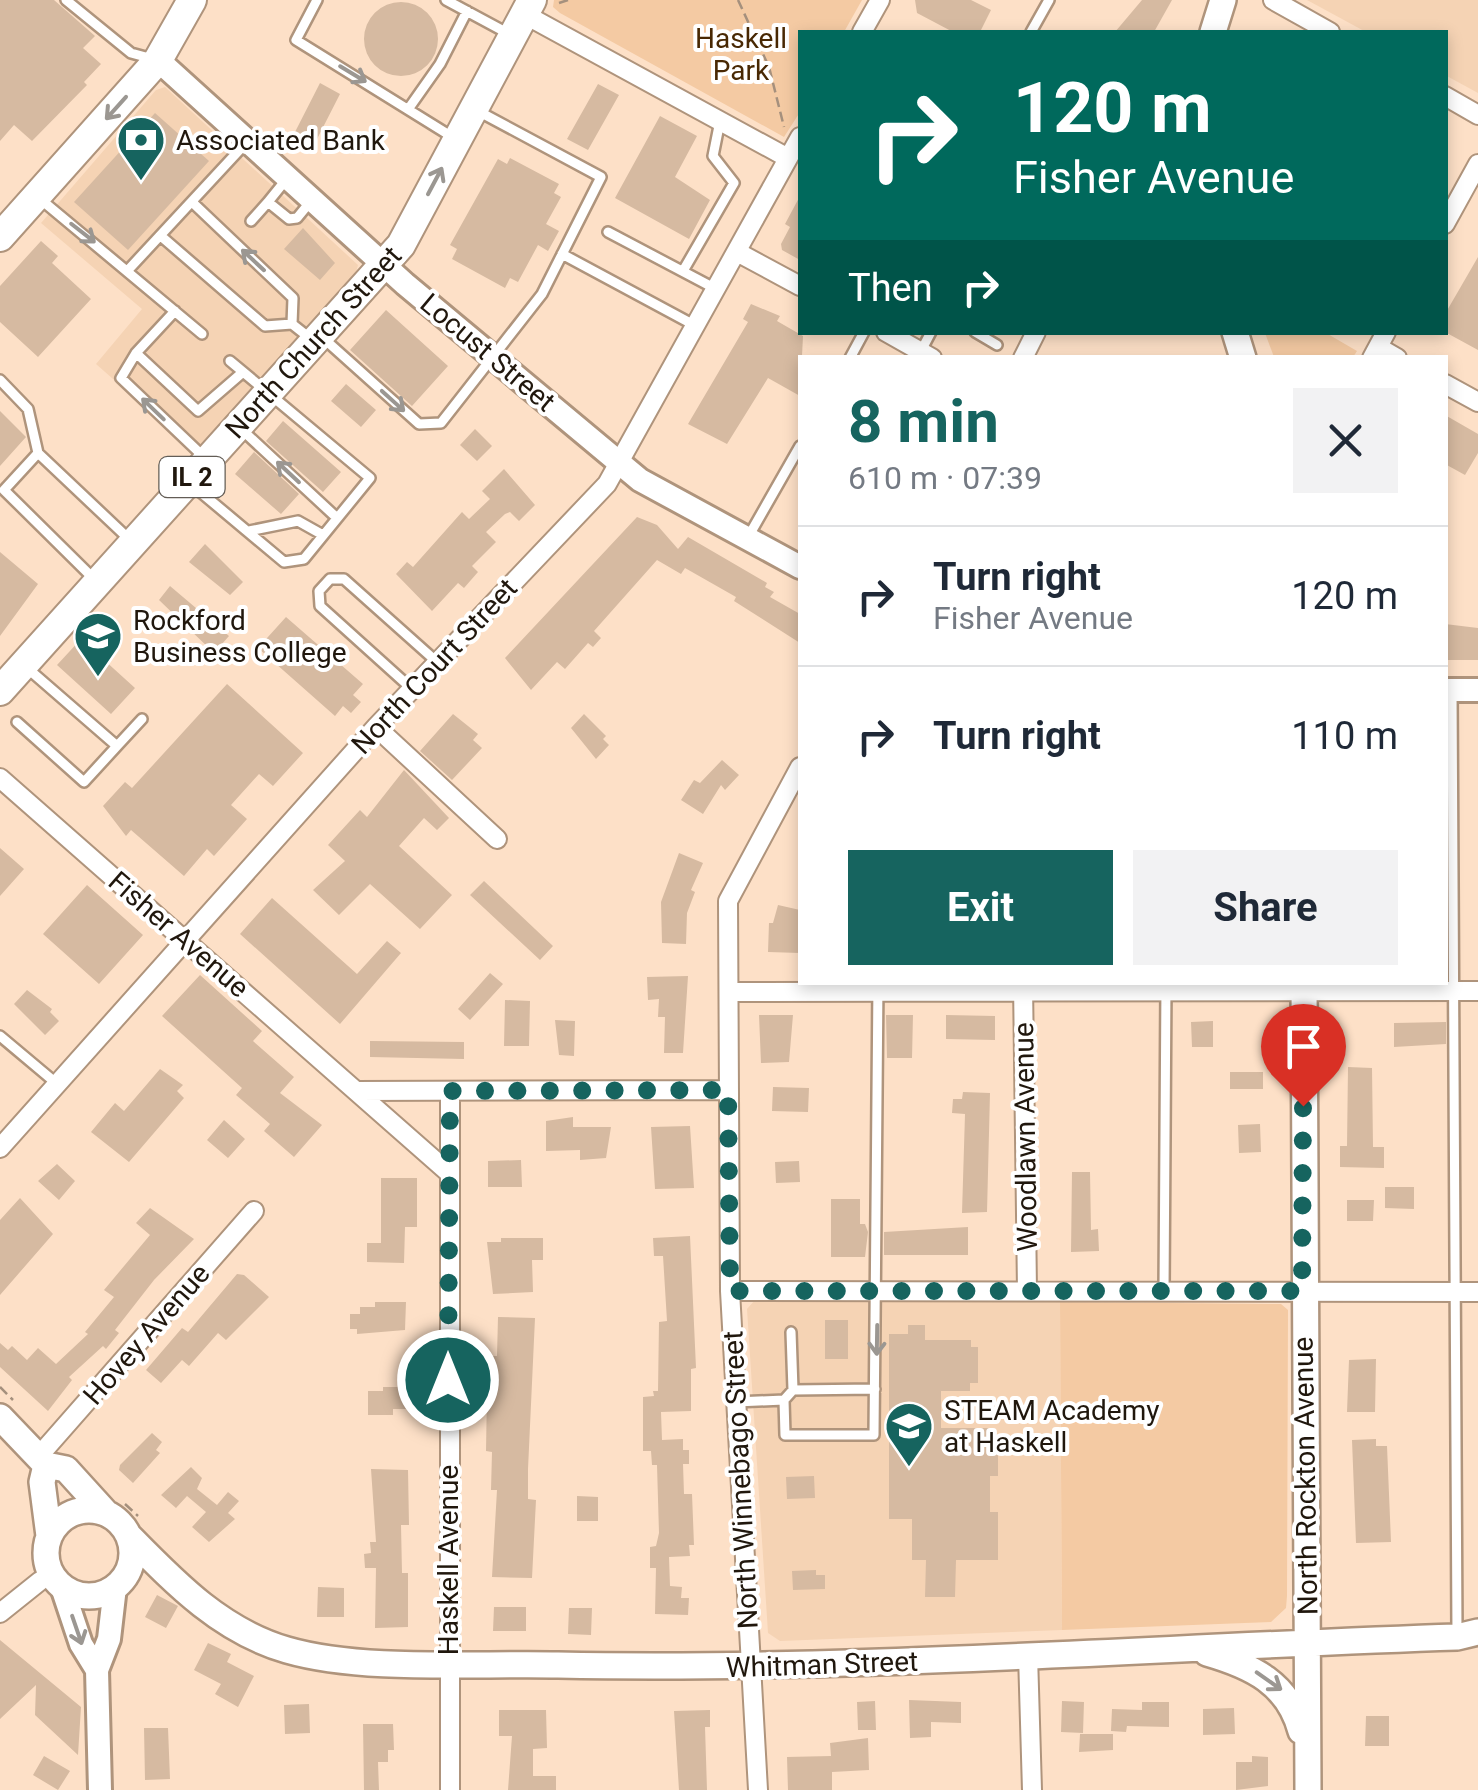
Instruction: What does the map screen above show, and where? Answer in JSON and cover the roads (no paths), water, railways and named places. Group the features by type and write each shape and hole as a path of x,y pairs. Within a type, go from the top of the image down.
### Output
{"main road":[{"path":"0,237 158,60 192,0"},
{"path":"1215,30 1223,0"},
{"name":"North Church Street","path":"0,691 401,244 474,108 532,13"},
{"name":"North Rockton Avenue","path":"1304,988 1302,1291 1308,1790"},
{"path":"12,1414 42,1461 51,1584"},
{"path":"42,1461 66,1469 114,1507"},
{"path":"49,1536 72,1512 114,1507"},
{"name":"Whitman Street","path":"114,1507 138,1531 183,1590 227,1623 284,1649 338,1658 750,1668 1468,1634"},
{"path":"119,1583 132,1558 138,1531"},
{"name":"Whitman Street","path":"51,1584 83,1596 142,1577 183,1590"},
{"path":"1188,1648 1235,1661 1283,1691 1294,1705 1308,1757"}],"street":[{"path":"863,30 880,0"},
{"path":"1272,0 1326,30"},
{"path":"532,13 788,158"},
{"name":"Locust Street","path":"158,60 385,264 640,480 798,565"},
{"path":"1448,98 1478,114"},
{"name":"North Court Street","path":"0,1148 184,937 607,484 788,158 792,132"},
{"path":"1448,219 1478,164"},
{"path":"737,252 798,285"},
{"path":"893,335 926,354"},
{"path":"1448,386 1478,402"},
{"path":"1449,690 1478,690"},
{"path":"376,727 497,839"},
{"name":"North Winnebago Street","path":"758,1790 730,1291 728,901 798,771"},
{"name":"Fisher Avenue","path":"0,778 448,1172"},
{"path":"730,992 877,987 1478,992"},
{"name":"Woodlawn Avenue","path":"1024,988 1027,1291"},
{"path":"356,1091 728,1090"},
{"name":"Haskell Avenue","path":"450,1091 450,1790"},
{"name":"Hovey Avenue","path":"42,1461 254,1211"},
{"path":"730,1291 1478,1292"},
{"path":"100,1790 97,1670 109,1639 119,1583"},
{"path":"0,1614 51,1584 97,1670"},
{"path":"1028,1656 1032,1790"}],"lane":[{"path":"66,0 131,53 158,60"},
{"path":"317,0 296,40 409,108 423,123 457,140"},
{"path":"446,0 467,11 532,13"},
{"path":"1032,30 1049,0"},
{"path":"409,108 440,64 467,11"},
{"path":"162,237 265,326 292,324 318,339 425,426 441,423 542,294 601,178 474,108"},
{"path":"683,272 734,183 713,156 720,120"},
{"path":"128,269 148,244 162,237 193,204 248,140"},
{"path":"250,221 288,177"},
{"path":"37,196 202,334"},
{"path":"268,202 289,220 297,218 313,199"},
{"path":"193,204 294,298 292,324"},
{"path":"608,232 717,289"},
{"path":"562,254 696,326"},
{"path":"175,311 136,353 121,378 249,531 284,562 304,559 370,478 230,361"},
{"path":"980,335 997,345"},
{"path":"136,353 198,411 243,372"},
{"path":"0,380 28,409 38,453 132,542"},
{"path":"239,426 337,518"},
{"path":"747,540 798,450"},
{"path":"38,453 4,490 98,582"},
{"path":"249,531 298,521 323,535"},
{"path":"412,689 320,606 319,591 330,579 344,579 438,662"},
{"path":"24,665 116,746"},
{"path":"1449,690 1452,1292 1468,1634"},
{"path":"17,722 84,782 142,719"},
{"path":"790,1332 792,1390 784,1400 784,1434 874,1436 878,1290 877,987"},
{"path":"1164,1290 1166,988"},
{"path":"0,1036 56,1083"},
{"path":"792,1390 875,1389"},
{"path":"736,1402 784,1400"}],"place":[{"name":"Associated Bank","path":"141,182"},
{"name":"Rockford Business College","path":"98,678"},
{"name":"STEAM Academy at Haskell","path":"909,1468"}],"park label":[{"name":"Haskell Park","path":"741,54"}]}
